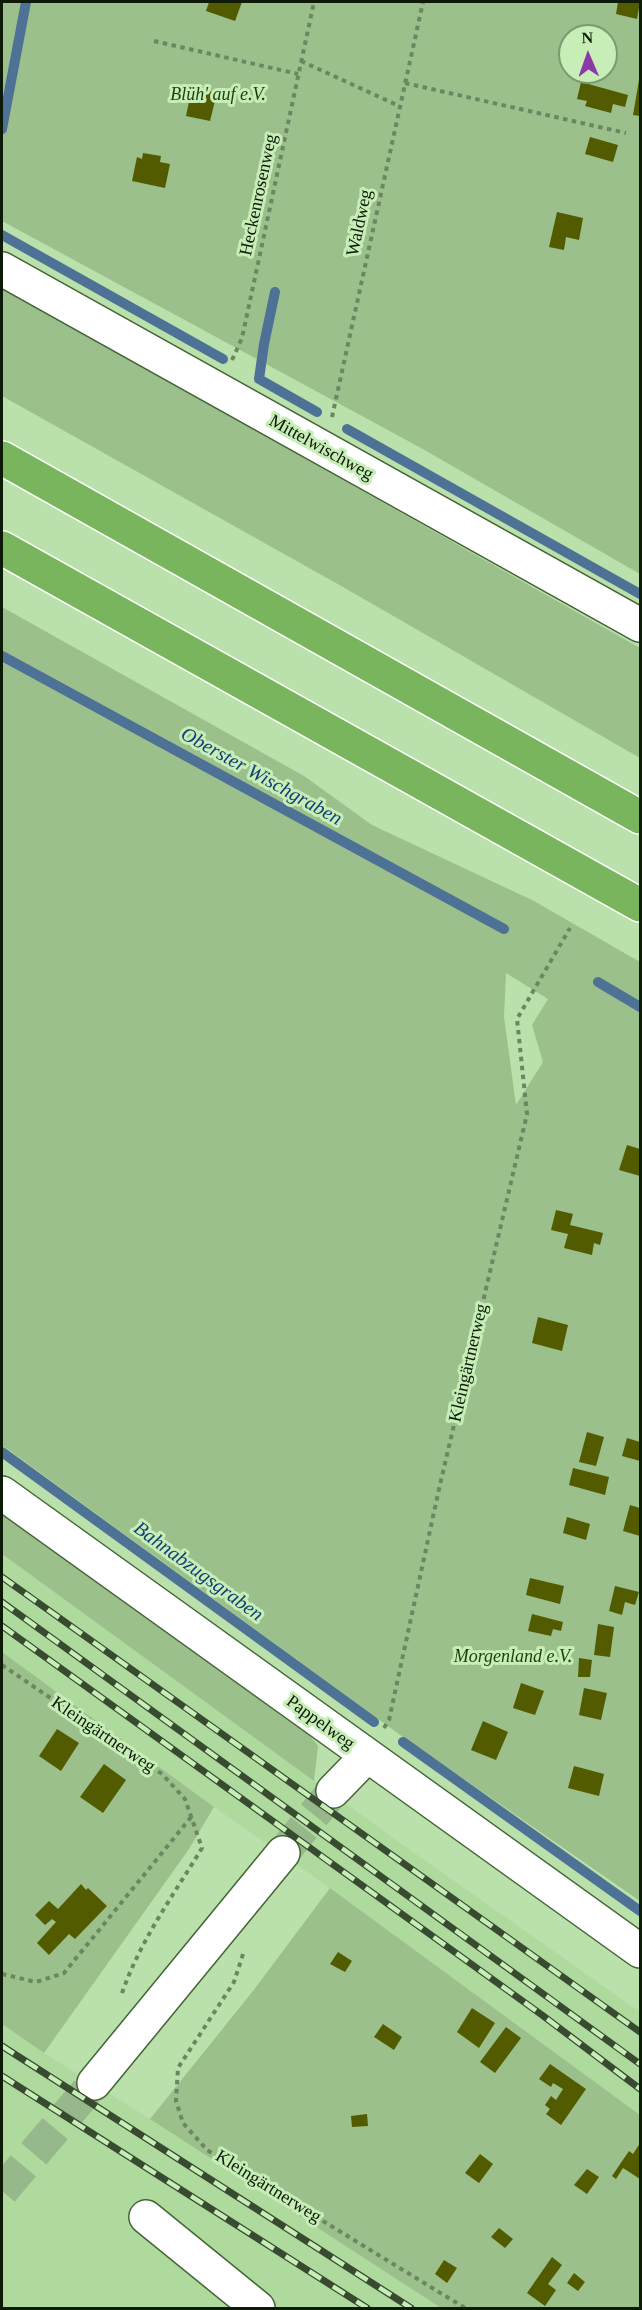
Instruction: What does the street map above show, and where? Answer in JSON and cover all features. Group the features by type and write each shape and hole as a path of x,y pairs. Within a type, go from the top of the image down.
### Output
{"highway":[{"path":"2,458 640,817"},
{"path":"2,548 640,905"}],"street":[{"name":"Mittelwischweg","path":"2,269 640,626"},
{"name":"Pappelweg","path":"2,1493 366,1757 640,1951"},
{"path":"333,1791 366,1757"},
{"path":"94,2083 283,1853"},
{"path":"146,2217 258,2308"}],"path":[{"name":"Heckenrosenweg","path":"219,391 242,338 314,2"},
{"name":"Waldweg","path":"324,450 423,2"},
{"path":"154,41 298,74"},
{"path":"301,61 399,106"},
{"path":"405,83 626,133"},
{"name":"Kleingärtnerweg","path":"366,1757 389,1720 439,1490 527,1114 517,1019 570,928"},
{"name":"Kleingärtnerweg","path":"2,1665 162,1774 185,1799 202,1848 144,1943"},
{"path":"2,1974 36,1982 64,1973 192,1816"},
{"name":"Kleingärtnerweg","path":"235,1912 244,1957 234,1982 178,2068 176,2101 183,2123 207,2150 465,2308"}],"shaded area":[{"path":"2,1554 403,1845 640,2012 640,2115 2,1652"},
{"path":"2,2024 44,2053 441,2308 2,2308"}],"green space":[{"name":"Blüh' auf e.V.","path":"2,2 640,2 640,574 421,448 2,221"},
{"path":"2,287 640,648 640,758 343,587 2,396"},
{"name":"Morgenland e.V.","path":"2,607 304,776 372,825 534,901 640,962 640,1901 403,1737 2,1445","holes":["506,973 548,999 532,1025 543,1062 516,1105 504,1017"]},
{"path":"2,1511 300,1723 318,1746 314,1781 2,1554"},
{"path":"2,1652 214,1807 189,1849 44,2053 2,2024"},
{"path":"330,1888 640,2115 640,2308 441,2308 150,2119 253,1991"}],"building":[{"path":"209,2 242,2 235,21 206,11"},
{"path":"618,2 640,2 637,19 616,14"},
{"path":"640,80 640,116 633,115"},
{"path":"581,84 628,95 625,107 613,104 611,113 585,106 587,101 577,99"},
{"path":"192,87 217,93 210,121 186,116"},
{"path":"590,137 618,145 613,162 585,154"},
{"path":"143,153 161,156 160,162 170,164 165,188 132,181 137,157 142,159"},
{"path":"557,212 583,218 579,240 566,237 564,250 549,247"},
{"path":"627,1145 640,1149 640,1176 619,1170"},
{"path":"556,1210 573,1214 570,1225 603,1233 600,1245 594,1243 592,1255 564,1248 568,1234 551,1230"},
{"path":"538,1317 568,1325 562,1351 532,1343"},
{"path":"587,1432 604,1437 596,1466 579,1462"},
{"path":"627,1438 640,1442 640,1461 622,1456"},
{"path":"573,1468 609,1477 605,1495 569,1485"},
{"path":"630,1505 640,1508 640,1536 623,1531"},
{"path":"567,1517 590,1524 586,1540 563,1533"},
{"path":"530,1578 564,1586 560,1604 526,1595"},
{"path":"615,1586 639,1592 635,1605 625,1602 622,1615 609,1611"},
{"path":"532,1614 563,1622 561,1631 553,1629 551,1636 528,1631"},
{"path":"598,1624 614,1627 610,1657 594,1655"},
{"path":"579,1658 592,1660 590,1677 578,1677"},
{"path":"521,1683 544,1691 535,1715 513,1708"},
{"path":"584,1688 607,1693 601,1720 579,1715"},
{"path":"483,1721 508,1732 496,1760 471,1750"},
{"path":"57,1729 79,1743 61,1771 39,1756"},
{"path":"104,1764 126,1780 103,1813 80,1797"},
{"path":"574,1766 604,1774 599,1796 568,1788"},
{"path":"81,1884 107,1906 75,1939 69,1934 49,1955 37,1943 56,1922 52,1919 45,1925 35,1915 49,1901 58,1909"},
{"path":"338,1952 352,1961 345,1972 330,1964"},
{"path":"472,2008 495,2023 479,2048 457,2032"},
{"path":"383,2024 402,2037 394,2050 374,2037"},
{"path":"506,2027 521,2038 495,2073 480,2062"},
{"path":"550,2064 586,2089 561,2125 546,2114 550,2109 545,2105 551,2096 556,2100 563,2089 553,2083 551,2087 539,2079"},
{"path":"367,2114 368,2126 352,2127 351,2116"},
{"path":"640,2143 640,2179 623,2168 616,2179 612,2176 629,2151 633,2154"},
{"path":"480,2154 493,2164 479,2183 465,2173"},
{"path":"587,2169 599,2177 587,2194 574,2185"},
{"path":"499,2228 513,2239 505,2248 491,2237"},
{"path":"552,2257 562,2265 548,2284 556,2290 545,2306 527,2293"},
{"path":"444,2260 457,2268 447,2283 435,2274"},
{"path":"574,2273 585,2282 578,2291 567,2283"}],"waterway":[{"path":"2,129 26,2"},
{"path":"2,235 223,359"},
{"path":"275,292 259,379 317,412"},
{"path":"347,429 640,594"},
{"name":"Oberster Wischgraben","path":"2,656 504,929"},
{"name":"Oberster Wischgraben","path":"598,982 640,1007"},
{"name":"Bahnabzugsgraben","path":"2,1452 374,1722"},
{"name":"Bahnabzugsgraben","path":"403,1742 640,1911"}],"tunnel":[{"path":"283,1853 333,1791"},
{"path":"2,2191 94,2083"}],"railway":[{"path":"2,1577 640,2032"},
{"path":"2,1602 640,2064"},
{"path":"2,1626 542,2015 640,2089"},
{"path":"2,2046 411,2308"},
{"path":"2,2076 367,2308"}]}
